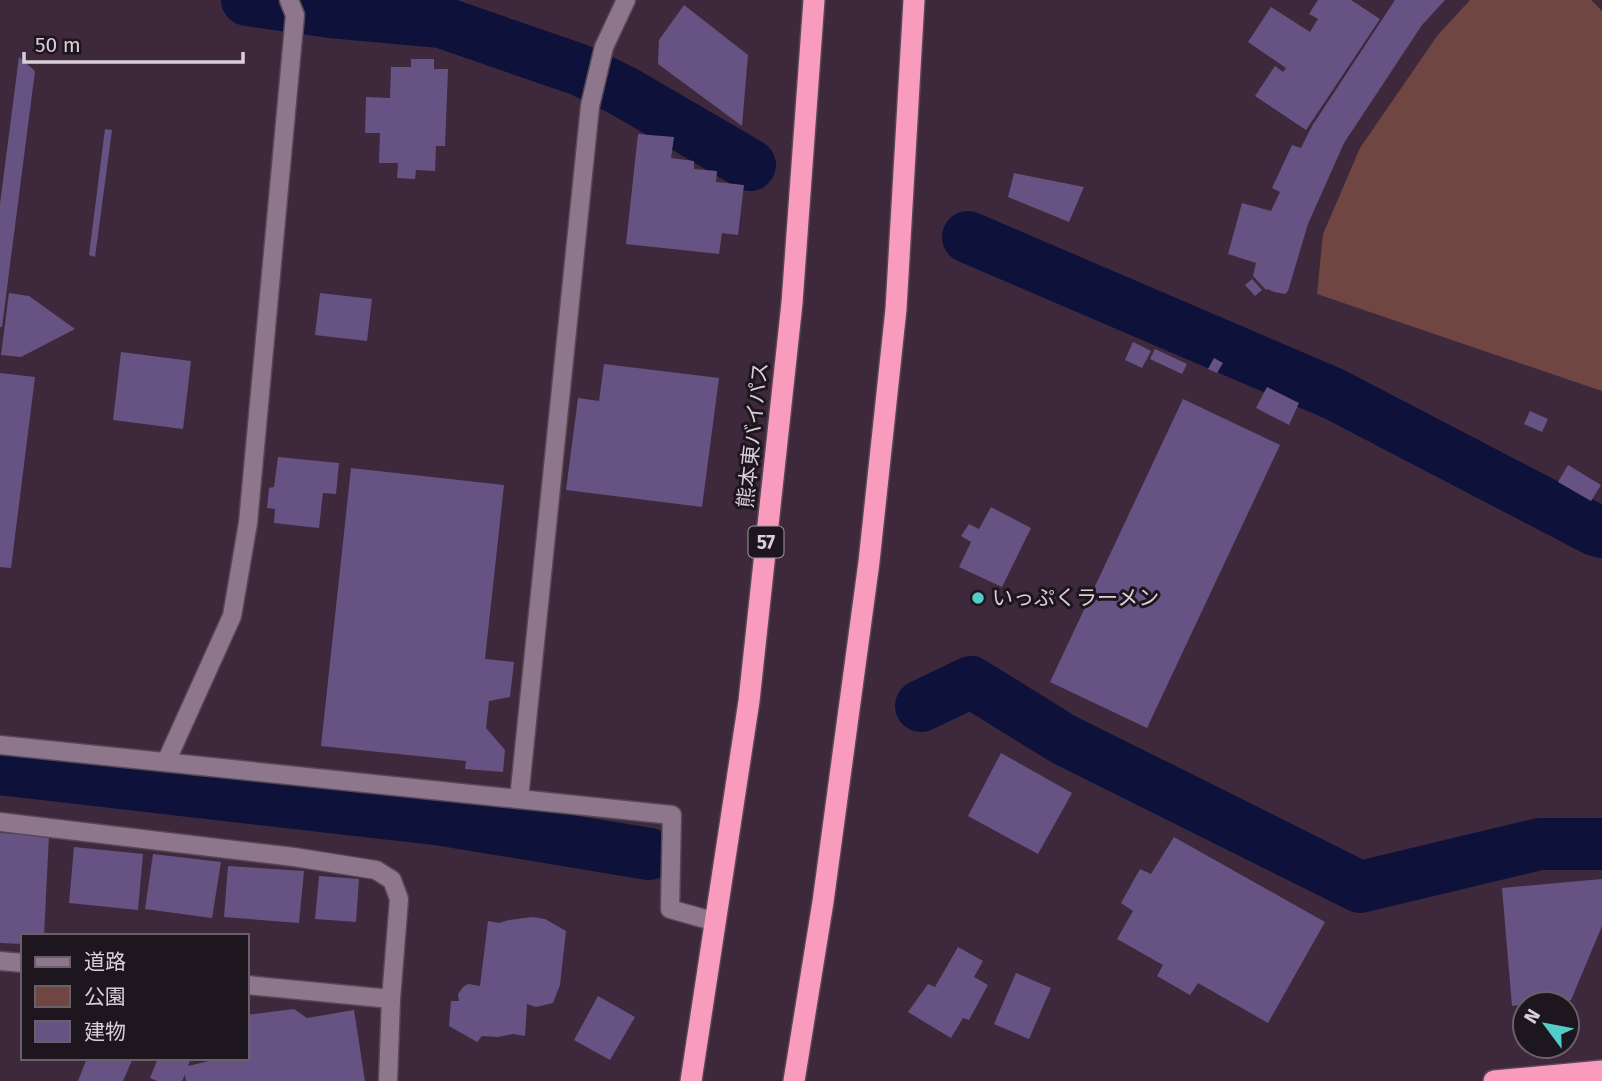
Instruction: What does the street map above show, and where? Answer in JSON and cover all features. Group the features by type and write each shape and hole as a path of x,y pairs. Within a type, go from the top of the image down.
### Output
{"highway":[{"name":"熊本東バイパス","path":"691,1081 748,701 793,303 814,0"},
{"path":"794,1081 825,888 870,549 896,309 914,0"},
{"path":"1494,1081 1602,1071"}],"street":[{"path":"166,762 232,616 248,523 295,15 289,0"},
{"path":"519,799 590,106 604,47 626,0"},
{"path":"0,745 672,815 670,909 716,922"},
{"path":"0,822 294,857 376,870 392,880 399,899 388,1081"},
{"path":"0,961 21,963"},
{"path":"248,985 391,999"}],"green space":[{"path":"1470,0 1591,0 1602,11 1602,391 1317,294 1323,234 1360,148 1437,36"}],"building":[{"path":"1318,0 1351,0 1380,19 1306,130 1255,96 1275,66 1283,72 1286,68 1248,42 1271,7 1310,32 1318,19 1309,14"},
{"path":"1395,0 1445,0 1422,25 1344,143 1308,224 1288,291 1285,294 1266,290 1253,276 1256,263 1228,254 1242,203 1271,211 1280,192 1272,188 1292,145 1301,148 1312,126"},
{"path":"684,5 748,55 742,126 658,64 659,40"},
{"path":"19,57 35,71 0,327 0,204"},
{"path":"411,59 434,59 434,69 448,69 445,146 436,146 435,171 416,170 415,179 397,178 398,163 379,163 380,133 365,133 366,97 390,98 391,67 411,67"},
{"path":"105,129 112,130 95,257 89,255"},
{"path":"638,134 674,137 671,158 694,161 694,169 717,171 716,182 744,185 738,235 722,233 719,254 626,244"},
{"path":"1014,173 1084,187 1069,222 1008,197"},
{"path":"1252,279 1262,290 1255,296 1245,285"},
{"path":"9,293 29,296 75,329 21,357 1,355"},
{"path":"320,293 372,299 367,341 315,335"},
{"path":"1133,342 1151,351 1142,368 1125,360"},
{"path":"1155,349 1187,364 1182,374 1150,359"},
{"path":"121,352 191,361 183,429 113,420"},
{"path":"1214,358 1223,363 1217,373 1208,369"},
{"path":"604,364 719,378 702,507 566,490 578,398 599,401"},
{"path":"0,373 35,377 11,568 0,567"},
{"path":"1267,387 1299,403 1289,425 1256,408"},
{"path":"1183,399 1280,445 1147,728 1050,682"},
{"path":"1530,411 1548,419 1542,432 1524,424"},
{"path":"278,457 339,463 336,494 323,493 319,528 274,523 275,509 267,508 269,488 274,487"},
{"path":"1568,465 1601,485 1591,501 1558,482"},
{"path":"351,468 504,485 485,659 514,662 510,697 489,701 486,728 505,750 503,772 465,769 466,761 321,746"},
{"path":"991,507 1031,528 1002,587 959,567 971,542 961,536 969,524 979,529"},
{"path":"1001,753 1072,793 1038,854 968,816"},
{"path":"0,833 49,835 44,934 21,934 21,944 0,943"},
{"path":"1174,837 1325,922 1268,1023 1198,983 1190,995 1157,976 1163,965 1117,939 1133,911 1121,903 1140,869 1151,874"},
{"path":"74,847 143,854 138,910 69,903"},
{"path":"153,854 221,862 212,918 145,909"},
{"path":"228,866 304,871 299,923 224,917"},
{"path":"319,876 359,879 356,922 315,919"},
{"path":"1602,879 1602,926 1575,990 1511,990 1511,994 1502,888"},
{"path":"533,917 545,919 566,931 560,985 553,1003 536,1007 527,1004 525,1036 482,1036 477,1042 449,1026 451,1001 459,1001 458,994 468,984 480,986 488,921 499,923"},
{"path":"958,947 983,961 974,977 988,985 969,1020 963,1018 951,1038 908,1012 928,984 935,987"},
{"path":"1016,973 1051,988 1029,1039 994,1024"},
{"path":"598,996 635,1017 610,1060 574,1040"},
{"path":"294,1009 307,1018 354,1010 365,1081 186,1081 185,1075 182,1081 157,1081 150,1078 157,1060 190,1060 188,1066 209,1060 248,1060 248,1015"},
{"path":"86,1060 132,1060 123,1081 78,1081"}],"waterway":[{"path":"247,0 331,12 441,22 580,70 623,91 750,165"},
{"path":"968,237 1334,394 1602,532"},
{"path":"921,706 971,682 1063,739 1360,887 1540,844 1602,844"},
{"path":"0,769 443,820 649,854"}],"place":[{"name":"いっぷくラーメン","path":"978,598"}]}
